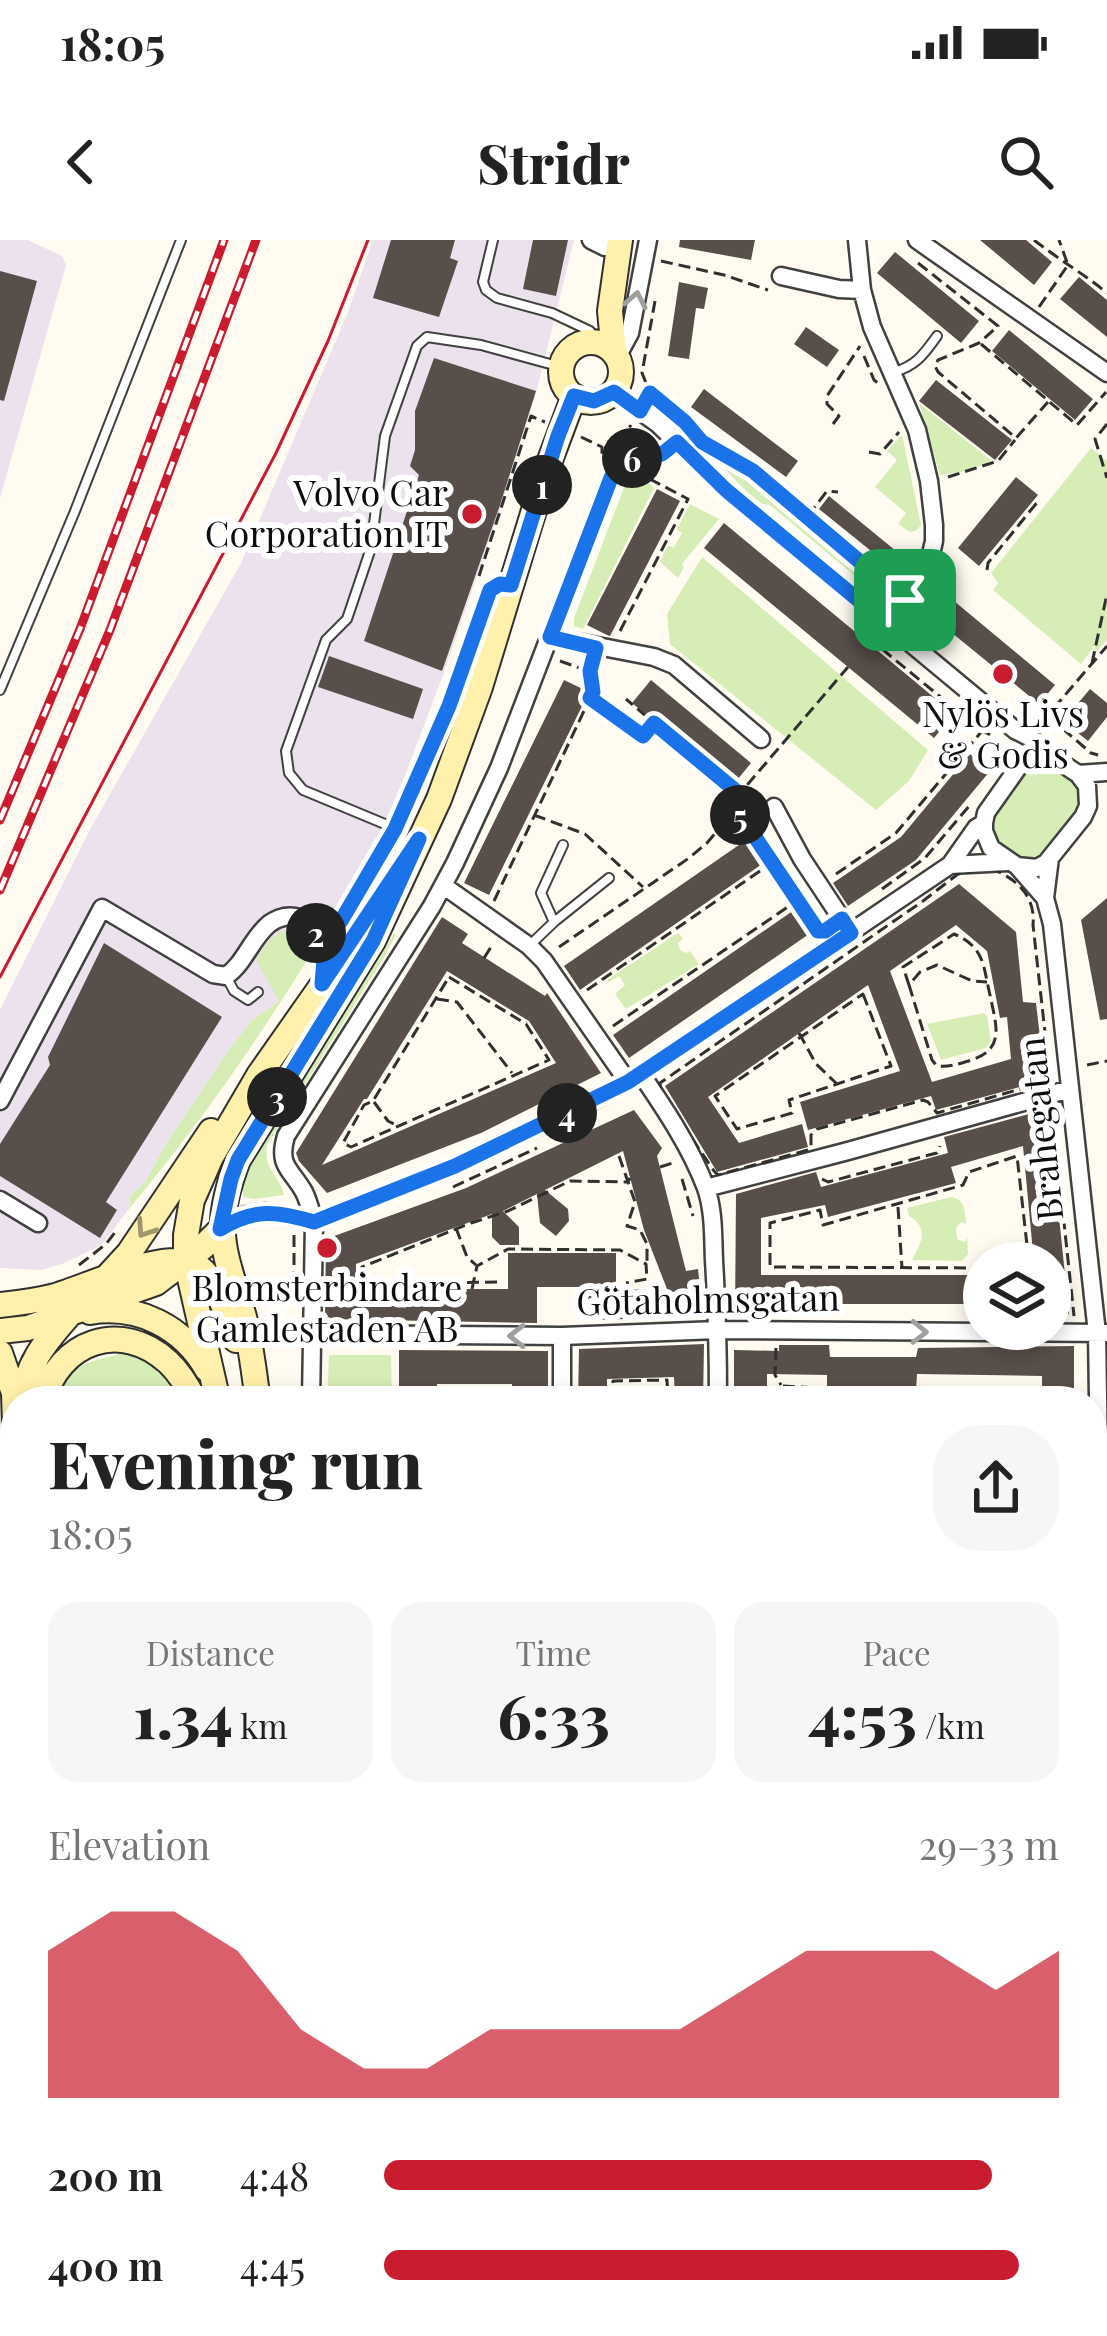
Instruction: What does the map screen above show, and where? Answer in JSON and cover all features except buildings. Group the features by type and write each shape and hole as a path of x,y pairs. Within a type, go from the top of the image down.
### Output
{"street":[{"path":"615,355 630,333 648,240"},
{"path":"857,240 872,327 917,430 934,525 932,555 922,578 886,623"},
{"path":"919,241 1107,373"},
{"path":"605,242 615,355 621,372 614,392 594,401 574,396 564,386 561,367 570,351 588,337 605,242"},
{"path":"781,284 862,290"},
{"path":"588,337 615,355"},
{"path":"614,392 1045,756 1078,774 1087,786 1088,806"},
{"path":"316,931 341,921 440,798 481,687 574,396"},
{"path":"310,1386 314,1222 307,1198 285,1167 286,1136 444,886 499,768 616,465 624,459 662,454 677,442"},
{"path":"256,1386 245,1321 220,1229 231,1179 238,1160 373,941 407,834 414,788 490,590 511,585"},
{"path":"550,637 674,665 760,739"},
{"path":"1019,766 1022,733"},
{"path":"1045,756 1019,766 983,824 992,848 1045,898"},
{"path":"1078,774 1106,765"},
{"path":"950,865 1037,868 1107,784"},
{"path":"414,788 440,798"},
{"path":"774,806 846,926"},
{"path":"0,1331 68,1316 156,1283 220,1229 246,1215 294,1216 314,1222 455,1166 634,1078 846,926 950,865 983,824"},
{"path":"214,1386 186,1261 196,1187 259,1075 322,984 407,834"},
{"name":"Brahegatan","path":"1050,857 1045,898 1102,1333 1103,1386"},
{"path":"444,886 535,940 544,961 634,1078 663,1106 706,1188 711,1208 718,1386"},
{"path":"0,1101 102,908 173,941 213,974 226,976 238,968 274,920 297,917 316,931 324,959 322,984"},
{"path":"105,1280 129,1253 224,1114 259,1075"},
{"path":"706,1188 1070,1089"},
{"path":"0,1200 38,1223"},
{"path":"0,1305 27,1303 167,1260 186,1261 208,1276 254,1386"},
{"path":"21,1386 68,1316 101,1310 129,1311 182,1336 195,1350 212,1386"},
{"name":"Götaholmsgatan","path":"310,1334 1102,1333"},
{"path":"562,1336 562,1386"},
{"path":"48,1386 65,1358 89,1343 119,1340 134,1342 166,1360 186,1386"},
{"path":"0,1353 13,1386"}],"lane":[{"path":"0,690 181,240"},
{"path":"493,240 483,282 486,290 496,298 552,313 588,337"},
{"path":"892,372 921,359 937,336"},
{"path":"407,834 304,790 289,773 286,751 326,640 347,619 371,548 386,436 417,346 427,337 561,367"},
{"path":"554,922 541,893 563,844"},
{"path":"535,940 609,878"},
{"path":"226,976 234,991 248,1000 258,992"}],"path":[{"path":"1034,240 1107,293"},
{"path":"1058,240 1068,265"},
{"path":"919,241 912,259 998,326 980,343 938,360 935,366 1016,438"},
{"path":"659,261 763,289 781,284"},
{"path":"1034,313 1068,265"},
{"path":"980,343 1077,425 1107,390"},
{"path":"833,424 838,416 827,404 827,396 862,345"},
{"path":"643,366 650,393 702,442 753,471 905,600"},
{"path":"928,481 998,461 1048,402"},
{"path":"602,460 640,411"},
{"path":"1107,424 1095,439 1107,478"},
{"path":"869,452 880,454 904,427"},
{"path":"807,517 827,490 838,492"},
{"path":"987,570 1039,500"},
{"path":"1091,665 1107,595"},
{"path":"870,642 998,739 998,769"},
{"path":"1022,733 1047,716 1107,646"},
{"path":"493,903 593,692 590,671 596,648"},
{"path":"560,661 590,671"},
{"path":"535,940 552,952 707,843 734,811 748,784 848,667"},
{"path":"1066,680 1073,686"},
{"path":"590,698 643,736 654,723"},
{"path":"626,699 742,796"},
{"path":"1047,716 1106,765"},
{"path":"819,885 896,833 982,730"},
{"path":"871,896 925,858 977,797"},
{"path":"734,811 818,931 846,926"},
{"path":"534,815 585,834 644,888"},
{"path":"580,994 773,862"},
{"path":"990,868 1005,874 1030,896 1034,910 1048,1081 937,1114 922,1100 831,1124 813,1131 808,1150 718,1174 659,1086 958,874 990,868"},
{"path":"609,878 632,897"},
{"path":"607,1031 798,900"},
{"path":"896,970 954,934 968,940 978,950 987,982 996,1033 992,1049 937,1066 903,967"},
{"path":"484,958 497,938"},
{"path":"908,985 920,972 938,965 972,981 987,982"},
{"path":"449,977 468,986 526,1024 549,1060 351,1148 343,1144 345,1134 364,1105 373,1101 435,999 449,977"},
{"path":"863,994 890,1066 838,1084 789,1100 792,1113 736,1129 715,1096 863,994"},
{"path":"435,999 458,1002 514,1076"},
{"path":"996,1033 1008,1031"},
{"path":"801,1035 816,1064 838,1084"},
{"path":"948,1066 950,1077"},
{"path":"373,1101 399,1126"},
{"path":"1046,1105 1052,1108 1074,1318"},
{"path":"820,1171 825,1182 847,1179 926,1157 939,1151 940,1138"},
{"path":"442,1191 504,1168 540,1147"},
{"path":"619,1156 635,1202 627,1226 640,1230 647,1244 649,1289"},
{"path":"963,1270 770,1267 770,1223 820,1210 823,1225 897,1205 963,1185 969,1172 1017,1156 1027,1242"},
{"path":"660,1167 677,1162 695,1223"},
{"path":"497,1282 474,1286 361,1284 359,1278 362,1267 570,1181 629,1180"},
{"path":"897,1205 902,1268"},
{"path":"72,1269 106,1244 123,1224"},
{"path":"456,1228 467,1257 477,1266"},
{"path":"477,1266 508,1249 620,1250 646,1264"},
{"path":"474,1286 477,1266"},
{"path":"824,1267 824,1275"},
{"path":"626,1283 647,1280"},
{"path":"777,1330 775,1375 782,1386"},
{"path":"613,1386 619,1380 667,1381 667,1386"}],"shaded area":[{"path":"0,240 28,240 62,256 66,265 0,498"},
{"path":"373,240 574,240 537,389 443,675 368,861 279,1001 252,1020 230,1048 145,1182 130,1196 128,1210 111,1233 100,1246 62,1264 41,1270 0,1268 0,1010 88,833 241,563 346,317"}],"green space":[{"path":"919,403 993,462 940,475"},
{"path":"902,435 921,525 910,532 898,524 906,513 875,487 897,460 887,451"},
{"path":"1091,448 1107,461 1107,640 1095,653 1095,645 1081,664 993,590 998,583 991,573"},
{"path":"709,452 756,478 892,593 874,592 770,505 757,503"},
{"path":"633,479 654,488 583,629 574,626 625,485"},
{"path":"690,504 719,519 682,564 678,578 660,562 682,533 677,529"},
{"path":"702,557 928,750 909,781 876,810 670,644 667,614"},
{"path":"1047,762 1076,785 1076,809 1050,847 1026,859 1014,857 997,844 993,822 1018,778"},
{"path":"284,930 301,936 314,949 226,1083 128,1210 130,1196 145,1182 230,1048 252,1020 279,1001 256,960 269,940"},
{"path":"394,933 384,957 267,1145 267,1161 284,1195 243,1197 237,1190 241,1177 366,967"},
{"path":"678,933 683,938 680,950 690,951 699,964 626,1009 615,994 625,985 619,976 607,980"},
{"path":"984,1013 991,1041 986,1048 941,1060 927,1024"},
{"path":"951,1197 959,1200 966,1224 961,1222 956,1228 957,1239 965,1242 962,1261 912,1260 922,1231 907,1208"},
{"path":"117,1351 146,1358 159,1374 164,1370 174,1386 62,1386 87,1363 117,1355"},
{"path":"329,1355 391,1355 392,1386 328,1386"}],"tram line":[{"path":"0,977 276,453 368,240"}],"railway":[{"path":"0,820 80,629 224,240"},
{"path":"0,890 110,630 256,240"}],"place":[{"name":"Volvo Car Corporation IT","path":"472,514"},
{"name":"Nylös Livs & Godis","path":"1003,674"},
{"name":"Blomsterbindare Gamlestaden AB","path":"327,1248"}],"route":[{"path":"614,392 640,411 650,393 709,448 753,471 905,600 886,623 726,490 677,442 662,454 619,462 550,637 596,648 590,698 643,736 654,723 742,796 734,811 818,931 842,919 851,933 628,1082 455,1166 314,1222 256,1213 220,1229 238,1160 373,941 419,839 322,984 324,959 316,931 341,921 395,829 449,706 490,590 511,585 574,396 594,401 614,392"}]}
